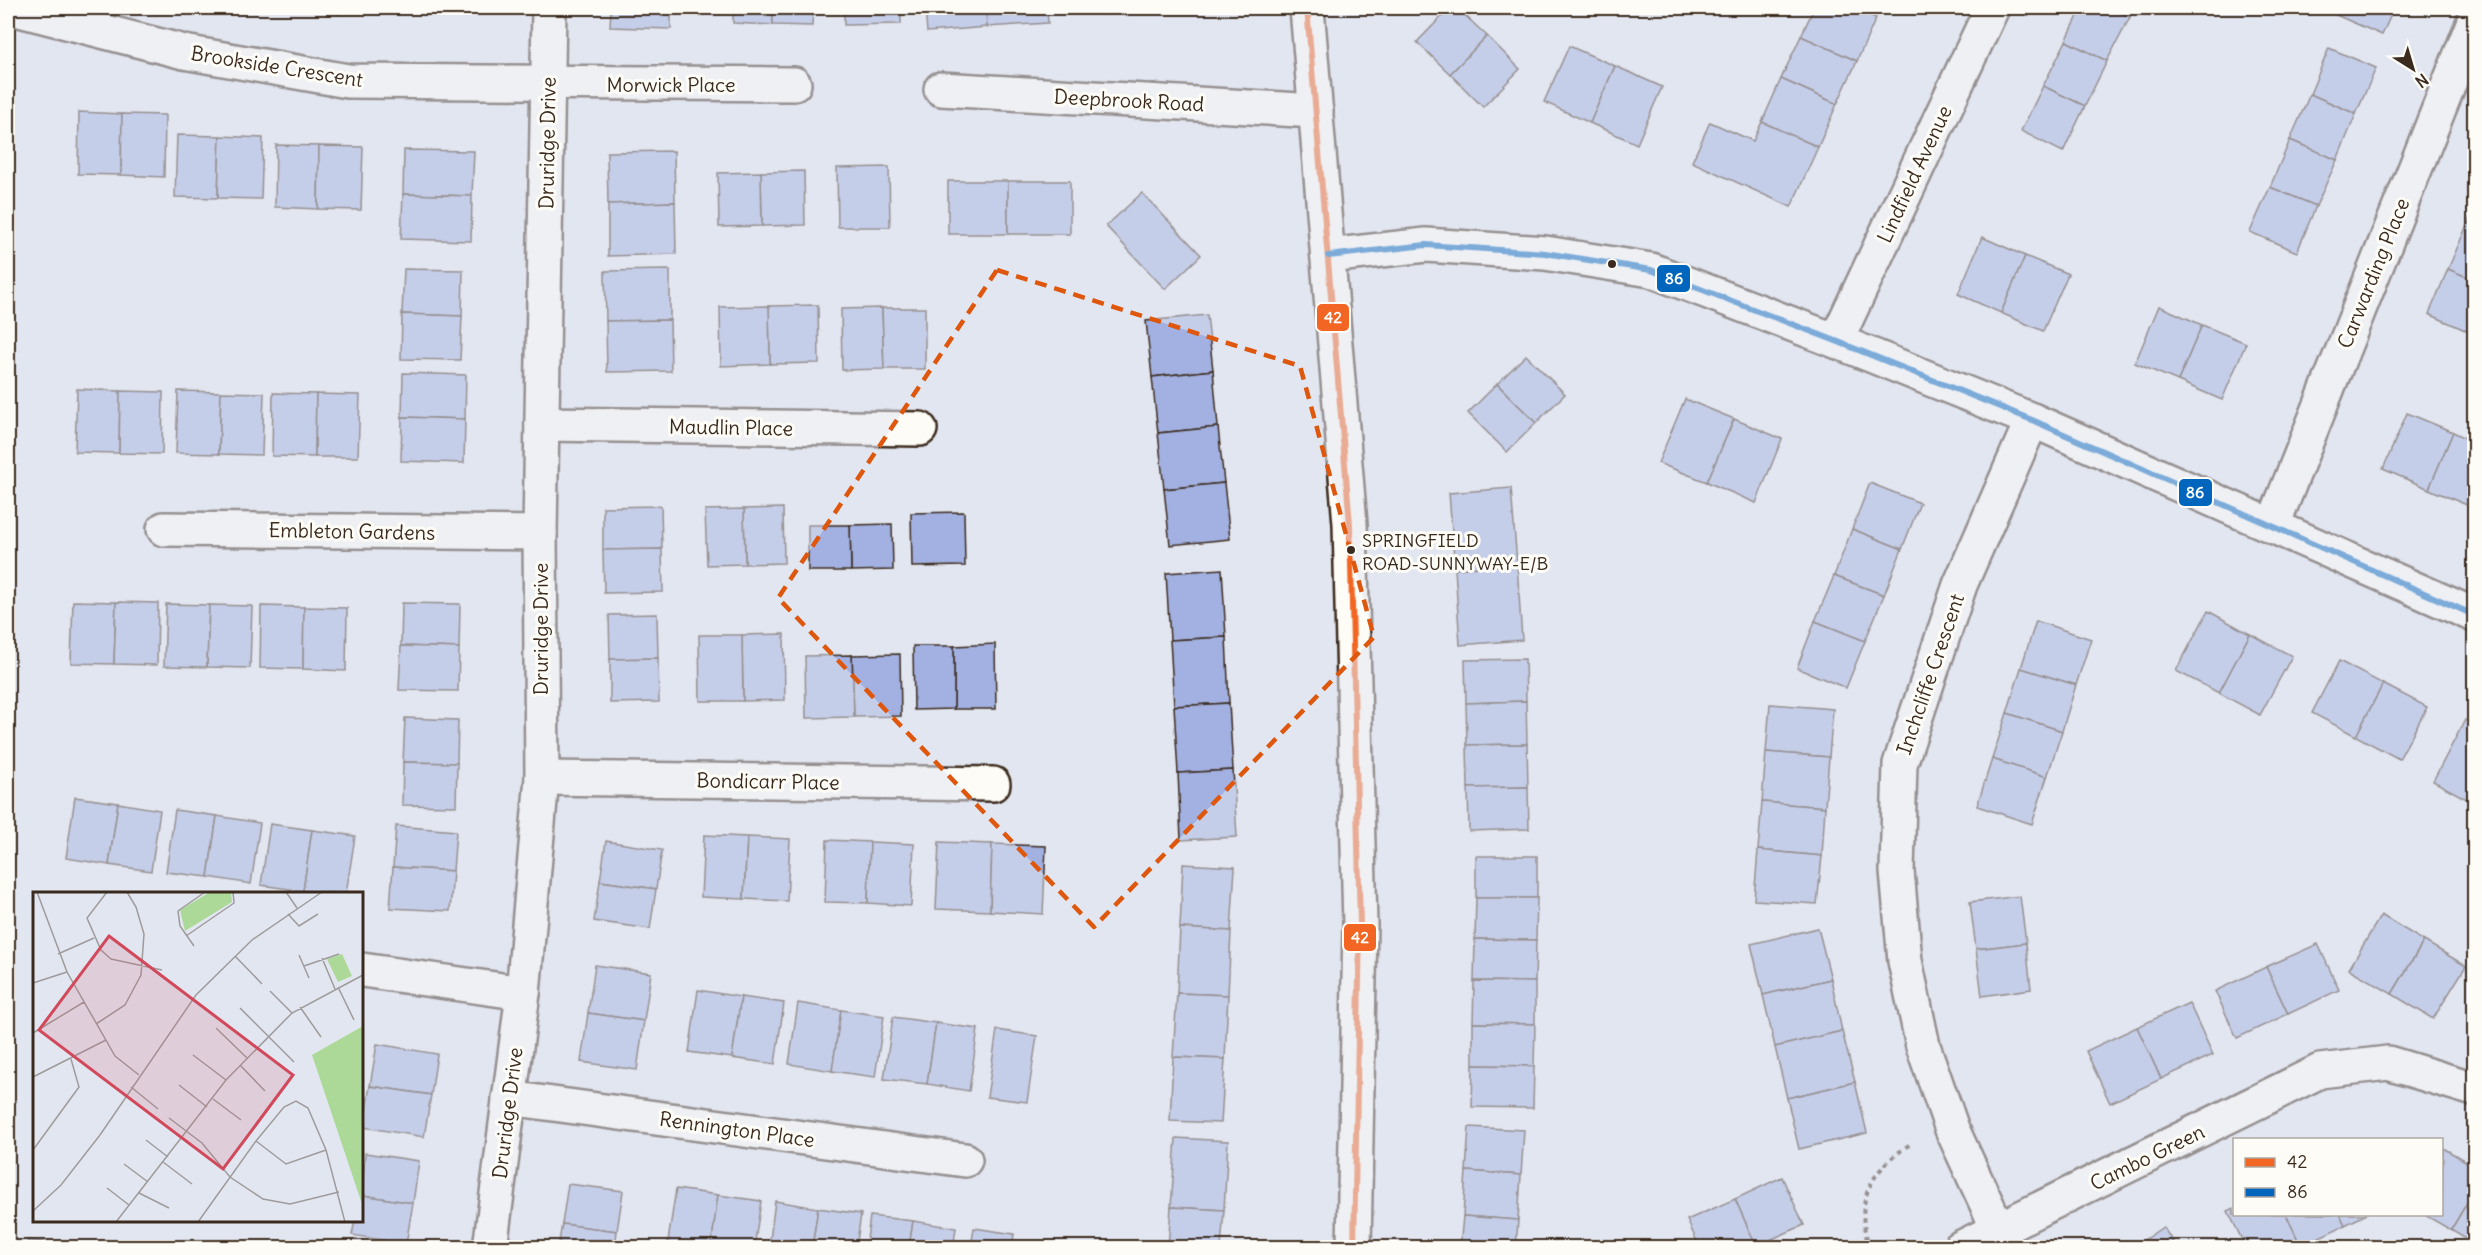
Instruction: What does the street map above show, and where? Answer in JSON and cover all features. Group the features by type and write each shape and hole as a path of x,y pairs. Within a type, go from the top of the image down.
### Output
{"street":[{"name":"Brookside Crescent","path":"12,8 184,52 348,81 548,84"},
{"name":"Druridge Drive","path":"490,1248 523,993 542,778 540,534 549,8"},
{"path":"1307,8 1350,524 1360,925 1354,1248"},
{"name":"Lindfield Avenue","path":"1836,341 1992,8"},
{"name":"Carwarding Place","path":"2272,525 2475,21"},
{"name":"Morwick Place","path":"548,84 794,84"},
{"name":"Deepbrook Road","path":"941,89 1316,111"},
{"path":"1328,256 1426,245 1545,254 1651,270 2032,420 2475,615"},
{"name":"Inchcliffe Crescent","path":"2003,1239 1952,1129 1923,1046 1905,961 1897,871 1900,764 1960,585 2032,420"},
{"name":"Maudlin Place","path":"542,424 920,429"},
{"name":"Embleton Gardens","path":"164,529 540,534"},
{"name":"Bondicarr Place","path":"542,778 993,784"},
{"path":"363,970 523,993"},
{"name":"Cambo Green","path":"1960,1248 2003,1239 2320,1071 2388,1063 2475,1089"},
{"name":"Rennington Place","path":"509,1098 965,1160"}],"path":[{"path":"1870,1248 1862,1216 1867,1191 1877,1173 1895,1154 1914,1142 1952,1129"}],"highlighted area":[{"path":"997,270 1300,366 1374,637 1094,927 778,598"}],"building":[{"path":"313,8 341,8 340,14"},
{"path":"611,8 671,8 671,29 610,27"},
{"path":"733,8 773,8 773,25 733,23"},
{"path":"773,8 813,8 812,26 773,25"},
{"path":"844,8 901,8 901,24 844,25"},
{"path":"925,8 986,8 987,27 927,32"},
{"path":"986,8 1047,8 1048,23 987,27"},
{"path":"1092,8 1108,8 1102,15"},
{"path":"1450,8 1457,8 1487,36 1450,74 1417,42"},
{"path":"1814,8 1853,8 1876,18 1857,61 1801,36"},
{"path":"2082,8 2111,8 2130,17 2107,61 2066,41"},
{"path":"2111,8 2134,8 2130,17"},
{"path":"2339,8 2394,8 2382,35 2336,15"},
{"path":"1487,36 1520,69 1483,107 1450,74"},
{"path":"1801,36 1857,61 1837,104 1781,79"},
{"path":"2066,41 2107,61 2085,106 2043,86"},
{"path":"1569,46 1615,66 1590,123 1544,102"},
{"path":"2329,48 2376,68 2356,114 2310,94"},
{"path":"1615,66 1662,87 1637,144 1590,123"},
{"path":"1781,79 1837,104 1818,147 1762,122"},
{"path":"2043,86 2085,106 2063,152 2021,131"},
{"path":"2310,94 2356,114 2337,160 2290,140"},
{"path":"79,112 122,114 121,175 78,174"},
{"path":"122,114 165,115 164,177 121,175"},
{"path":"1710,122 1753,141 1762,122 1818,147 1791,207 1692,162"},
{"path":"177,135 220,136 218,198 175,197"},
{"path":"220,136 263,138 261,199 218,198"},
{"path":"2290,140 2337,160 2316,206 2270,187"},
{"path":"276,145 319,146 318,209 275,207"},
{"path":"319,146 363,147 361,210 318,209"},
{"path":"404,150 474,151 472,196 403,194"},
{"path":"674,151 675,202 608,204 607,152"},
{"path":"889,167 890,227 838,227 837,168"},
{"path":"804,171 805,225 762,226 761,172"},
{"path":"761,172 762,226 719,227 718,173"},
{"path":"948,181 1008,181 1008,234 948,234"},
{"path":"1008,181 1070,181 1070,234 1008,234"},
{"path":"2270,187 2316,206 2297,252 2250,232"},
{"path":"1142,193 1201,255 1165,289 1106,226"},
{"path":"403,194 472,196 471,241 401,239"},
{"path":"675,202 676,254 608,256 608,204"},
{"path":"2474,208 2474,226 2468,223"},
{"path":"2468,223 2474,226 2474,280 2448,269"},
{"path":"1982,237 2025,256 2001,313 1958,294"},
{"path":"2025,256 2068,274 2043,331 2001,313"},
{"path":"404,269 463,270 462,316 402,314"},
{"path":"2448,269 2474,280 2474,334 2429,314"},
{"path":"670,270 670,320 606,321 605,271"},
{"path":"818,305 819,363 770,364 769,306"},
{"path":"769,306 770,364 721,366 720,307"},
{"path":"2159,306 2202,325 2178,381 2135,363"},
{"path":"882,308 884,369 842,370 841,309"},
{"path":"882,308 925,308 925,369 884,369"},
{"path":"402,314 462,316 460,360 401,359"},
{"path":"1207,315 1213,370 1152,377 1146,321"},
{"path":"670,320 671,371 607,372 606,321"},
{"path":"2202,325 2246,343 2222,400 2178,381"},
{"path":"1526,355 1565,394 1536,423 1497,384"},
{"path":"1213,370 1218,427 1158,433 1152,377"},
{"path":"403,373 466,375 465,419 402,417"},
{"path":"1497,384 1536,423 1507,452 1468,413"},
{"path":"77,389 120,391 119,453 75,452"},
{"path":"120,391 163,392 162,454 119,453"},
{"path":"178,391 221,392 219,454 176,453"},
{"path":"221,392 264,393 262,455 219,454"},
{"path":"273,393 316,394 315,457 272,456"},
{"path":"316,394 360,395 358,457 315,457"},
{"path":"1685,399 1734,419 1707,482 1658,463"},
{"path":"2407,413 2453,432 2429,489 2383,469"},
{"path":"402,417 465,419 464,463 401,461"},
{"path":"1734,419 1782,439 1756,503 1707,482"},
{"path":"1218,427 1224,483 1164,489 1158,433"},
{"path":"2453,432 2474,442 2474,508 2429,489"},
{"path":"1224,483 1230,539 1170,545 1164,489"},
{"path":"1870,483 1920,503 1902,549 1852,529"},
{"path":"1511,488 1517,564 1455,569 1449,493"},
{"path":"661,506 662,549 603,550 603,507"},
{"path":"783,508 784,563 745,564 744,509"},
{"path":"744,509 745,564 707,565 705,510"},
{"path":"964,512 965,566 912,567 911,513"},
{"path":"892,524 893,570 851,571 850,525"},
{"path":"808,525 850,525 851,571 808,571"},
{"path":"1852,529 1902,549 1884,595 1834,576"},
{"path":"662,549 663,592 604,593 603,550"},
{"path":"1517,564 1522,640 1460,645 1455,569"},
{"path":"1222,569 1226,637 1170,640 1166,573"},
{"path":"1834,576 1884,595 1865,641 1815,621"},
{"path":"73,601 116,602 114,664 71,663"},
{"path":"116,602 158,603 157,665 114,664"},
{"path":"402,603 460,604 459,648 401,646"},
{"path":"166,604 209,605 207,667 164,666"},
{"path":"209,605 252,606 250,668 207,667"},
{"path":"261,606 304,607 303,669 260,668"},
{"path":"304,607 347,608 346,671 303,669"},
{"path":"2208,611 2250,634 2219,693 2176,671"},
{"path":"657,614 658,658 610,659 609,615"},
{"path":"1815,621 1865,641 1846,688 1797,668"},
{"path":"2036,621 2091,639 2076,685 2021,668"},
{"path":"784,634 785,700 743,701 742,635"},
{"path":"2250,634 2292,656 2260,715 2219,693"},
{"path":"699,635 742,635 743,701 700,701"},
{"path":"1226,637 1229,703 1174,706 1170,640"},
{"path":"995,644 996,709 954,709 954,646"},
{"path":"401,646 459,648 458,691 399,690"},
{"path":"913,646 954,646 954,709 914,710"},
{"path":"900,654 901,716 854,717 852,655"},
{"path":"852,655 854,717 806,718 805,656"},
{"path":"658,658 659,702 610,703 610,659"},
{"path":"1525,659 1526,701 1466,703 1465,660"},
{"path":"2339,661 2383,684 2356,736 2312,713"},
{"path":"2021,668 2076,685 2062,731 2007,713"},
{"path":"2383,684 2427,707 2399,759 2356,736"},
{"path":"1526,701 1527,744 1467,745 1466,703"},
{"path":"1229,703 1233,770 1178,773 1174,706"},
{"path":"1770,704 1833,709 1829,757 1766,752"},
{"path":"2007,713 2062,731 2047,777 1992,759"},
{"path":"405,718 458,720 457,763 403,762"},
{"path":"2465,720 2474,725 2474,803 2433,781"},
{"path":"1527,744 1528,787 1468,788 1467,745"},
{"path":"1766,752 1829,757 1825,807 1762,802"},
{"path":"1992,759 2047,777 2032,824 1977,806"},
{"path":"403,762 457,763 456,806 402,805"},
{"path":"1233,770 1237,837 1181,840 1178,773"},
{"path":"1528,787 1529,829 1469,831 1468,788"},
{"path":"75,797 118,803 109,865 66,858"},
{"path":"1762,802 1825,807 1822,856 1758,850"},
{"path":"118,803 160,810 151,871 109,865"},
{"path":"175,810 217,816 208,877 166,872"},
{"path":"217,816 260,823 251,884 208,877"},
{"path":"270,824 312,830 303,891 261,885"},
{"path":"396,826 456,831 453,871 393,867"},
{"path":"312,830 355,836 346,892 303,891"},
{"path":"704,835 747,837 744,899 701,897"},
{"path":"747,837 790,839 787,901 744,899"},
{"path":"827,840 870,842 868,903 825,902"},
{"path":"606,841 662,850 656,889 600,881"},
{"path":"870,842 914,844 911,906 868,903"},
{"path":"939,842 992,844 990,911 936,909"},
{"path":"992,844 1046,846 1043,914 990,911"},
{"path":"1758,850 1822,856 1817,904 1754,900"},
{"path":"1476,856 1537,856 1537,898 1476,898"},
{"path":"1183,864 1235,867 1231,931 1180,928"},
{"path":"393,867 453,871 450,911 390,908"},
{"path":"600,881 656,889 650,929 594,921"},
{"path":"2020,896 2026,943 1976,949 1970,902"},
{"path":"1476,898 1537,898 1536,940 1475,939"},
{"path":"2381,915 2424,941 2392,994 2349,969"},
{"path":"1180,928 1231,931 1228,995 1177,993"},
{"path":"1818,928 1831,979 1763,995 1751,944"},
{"path":"1475,939 1536,940 1535,982 1474,981"},
{"path":"2424,941 2466,966 2433,1019 2392,994"},
{"path":"2026,943 2031,989 1982,996 1976,949"},
{"path":"2318,944 2339,990 2288,1014 2266,967"},
{"path":"595,965 651,973 644,1021 588,1013"},
{"path":"2266,967 2288,1014 2237,1038 2215,991"},
{"path":"1831,979 1842,1031 1775,1047 1763,995"},
{"path":"1474,981 1535,982 1535,1024 1473,1023"},
{"path":"698,990 741,997 732,1058 689,1052"},
{"path":"1177,993 1228,995 1225,1059 1173,1057"},
{"path":"741,997 784,1003 775,1064 732,1058"},
{"path":"798,1003 841,1010 832,1071 789,1064"},
{"path":"2189,1003 2213,1055 2161,1079 2137,1027"},
{"path":"841,1010 884,1016 875,1077 832,1071"},
{"path":"588,1013 644,1021 637,1070 581,1062"},
{"path":"893,1017 936,1023 927,1084 884,1079"},
{"path":"936,1023 978,1029 969,1091 927,1084"},
{"path":"1473,1023 1535,1024 1534,1066 1473,1065"},
{"path":"2137,1027 2161,1079 2110,1103 2086,1051"},
{"path":"997,1030 1037,1036 1027,1102 987,1097"},
{"path":"1842,1031 1855,1082 1787,1098 1775,1047"},
{"path":"377,1044 437,1054 431,1095 370,1086"},
{"path":"1173,1057 1225,1059 1221,1123 1170,1121"},
{"path":"1473,1065 1534,1066 1533,1108 1472,1107"},
{"path":"1855,1082 1867,1133 1799,1149 1787,1098"},
{"path":"370,1086 431,1095 424,1137 363,1127"},
{"path":"1469,1127 1524,1130 1521,1175 1466,1171"},
{"path":"1176,1138 1228,1141 1224,1210 1171,1207"},
{"path":"2443,1148 2474,1166 2474,1191 2451,1230 2426,1216 2443,1216"},
{"path":"365,1153 419,1161 413,1203 363,1195"},
{"path":"1466,1171 1521,1175 1518,1220 1463,1216"},
{"path":"1782,1177 1804,1225 1756,1246 1735,1199"},
{"path":"568,1184 623,1191 617,1231 562,1224"},
{"path":"676,1189 718,1195 711,1248 667,1248"},
{"path":"2474,1191 2474,1244 2451,1230"},
{"path":"363,1195 413,1203 406,1244 352,1235 355,1222 363,1222"},
{"path":"718,1195 761,1201 754,1248 711,1248"},
{"path":"1735,1199 1756,1246 1700,1248 1687,1220"},
{"path":"775,1201 818,1208 812,1248 769,1248"},
{"path":"1171,1207 1224,1210 1221,1248 1168,1248"},
{"path":"818,1208 861,1214 856,1248 812,1248"},
{"path":"2233,1208 2233,1216 2287,1216 2301,1246 2246,1248 2228,1211"},
{"path":"870,1216 913,1221 909,1248 866,1248"},
{"path":"1463,1216 1518,1220 1516,1248 1460,1248"},
{"path":"2287,1216 2341,1216 2345,1225 2301,1246"},
{"path":"2341,1216 2363,1216 2345,1225"},
{"path":"913,1221 956,1228 953,1248 909,1248"},
{"path":"562,1224 617,1231 615,1248 558,1248"},
{"path":"2163,1227 2177,1248 2132,1248"},
{"path":"974,1228 1014,1234 1012,1248 971,1248"},
{"path":"28,1240 71,1246 71,1248 27,1248"}],"transit line":[{"name":"42","path":"1307,8 1350,524 1360,925 1354,1248"},
{"name":"86","path":"1328,256 1426,245 1545,253 1651,270 2032,420 2474,615"}],"place":[{"name":"SPRINGFIELD ROAD-SUNNYWAY-E/B","path":"1351,550"}]}
